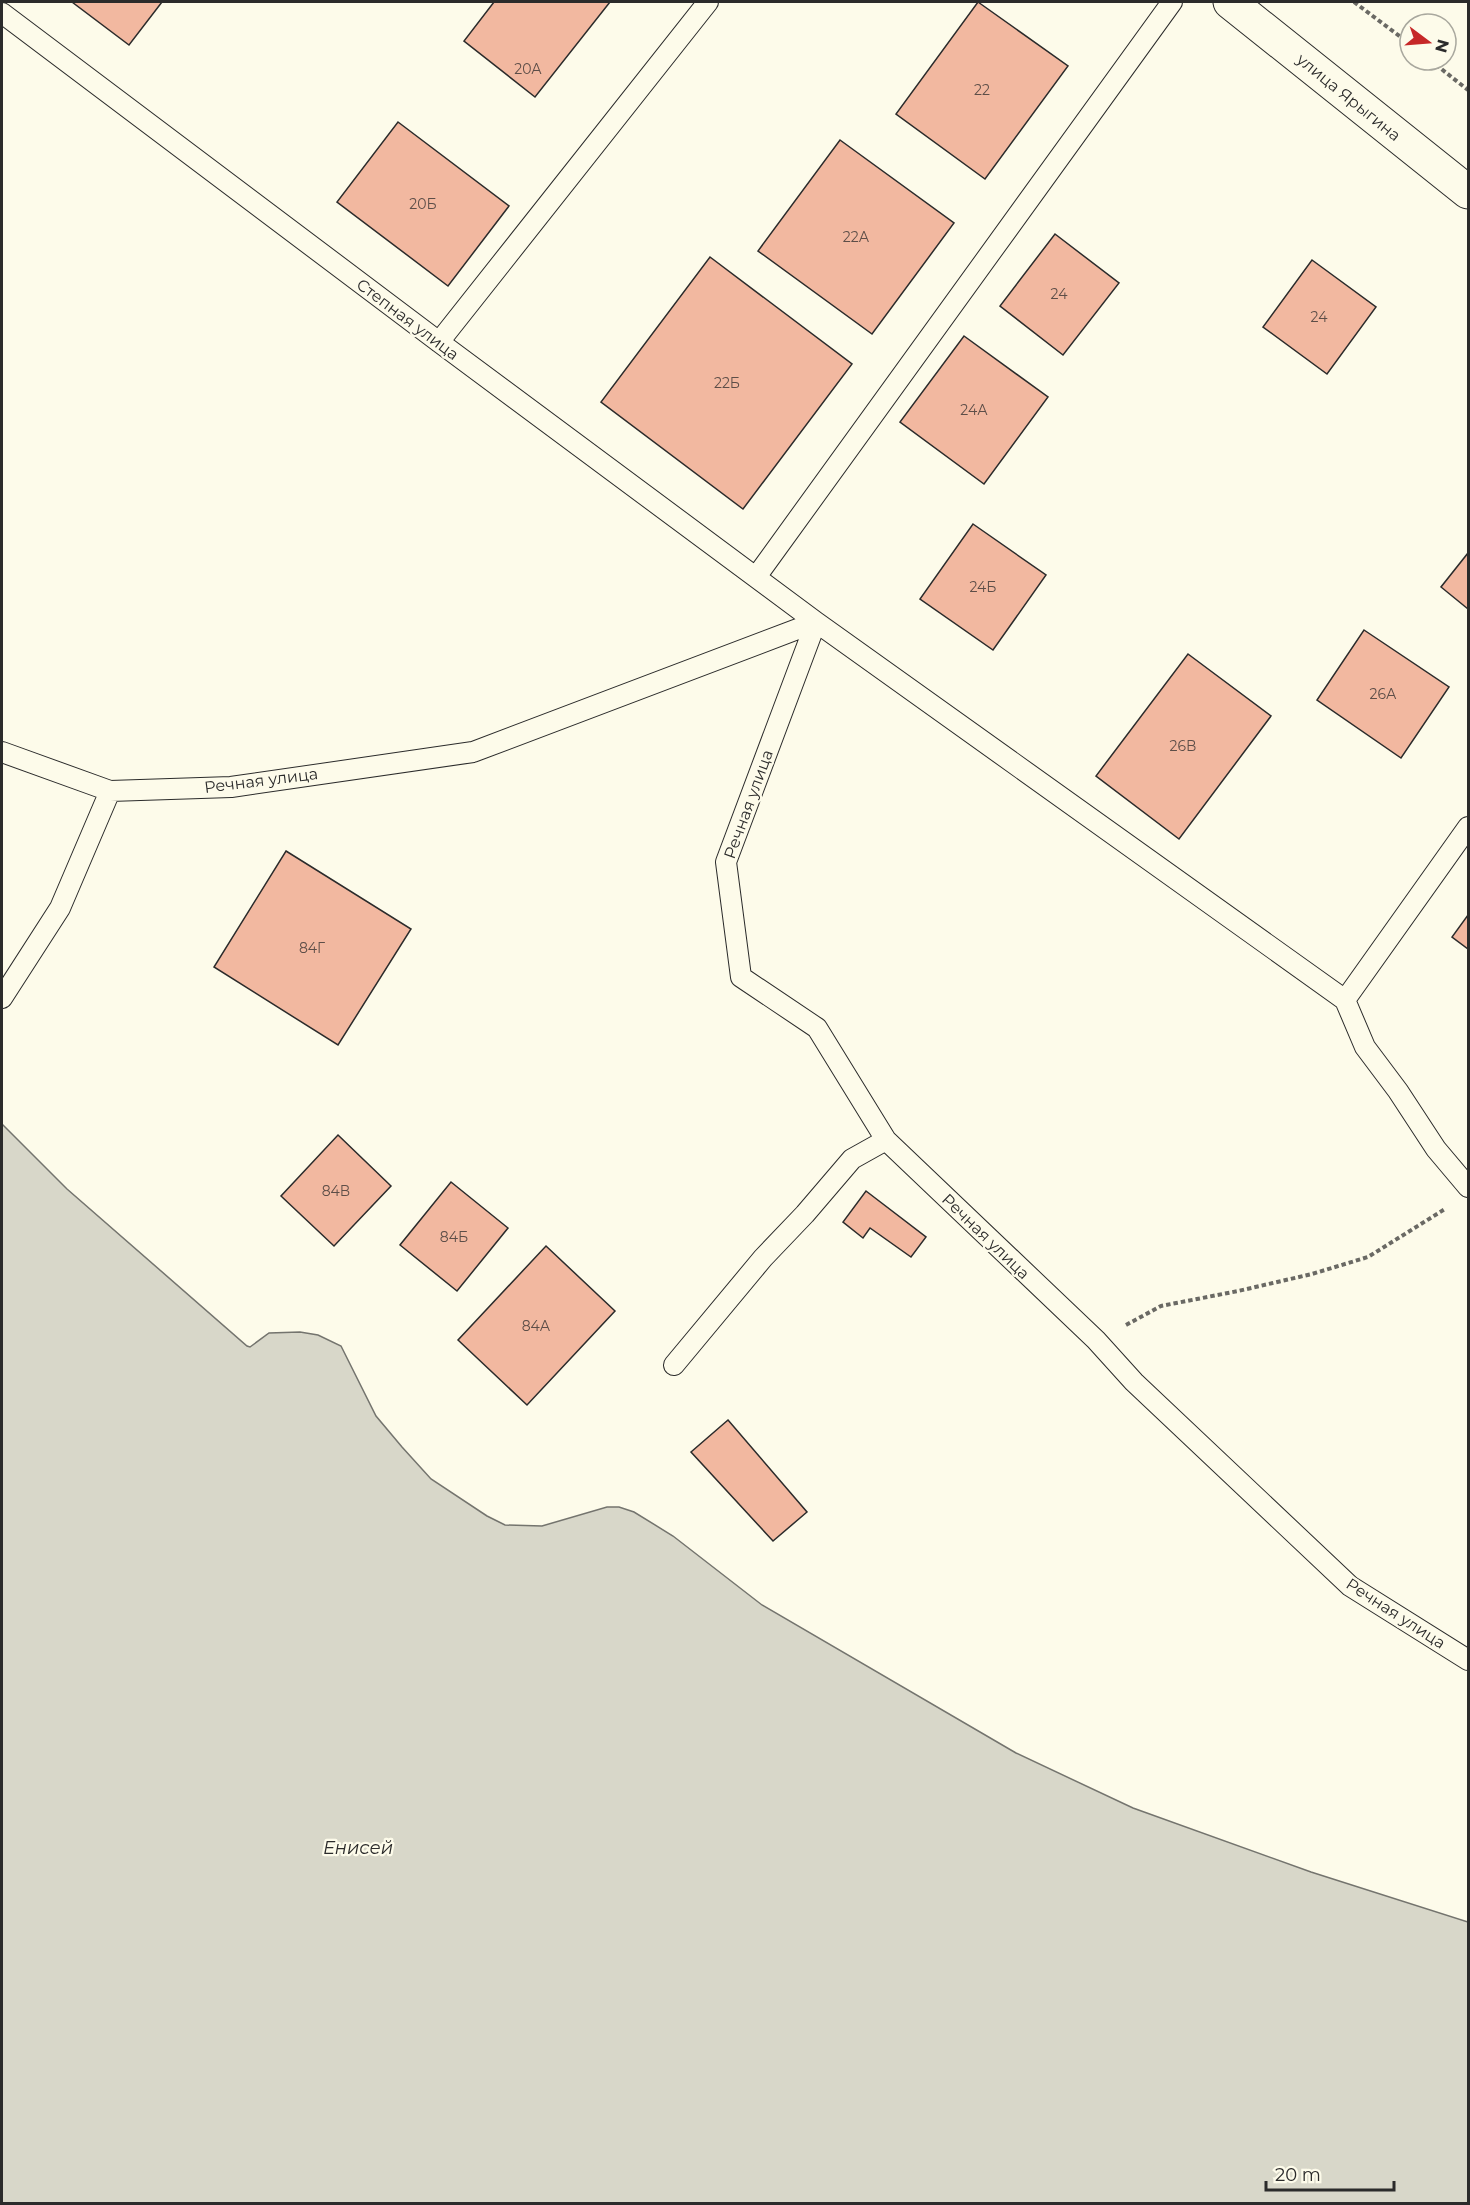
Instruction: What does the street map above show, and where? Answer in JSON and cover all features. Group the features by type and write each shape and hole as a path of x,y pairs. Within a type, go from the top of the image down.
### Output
{"street":[{"name":"улица Ярыгина","path":"1230,2 1468,192"}],"lane":[{"path":"439,342 708,2"},
{"path":"756,578 1172,2"},
{"name":"Степная улица","path":"2,13 756,578 1346,1000"},
{"name":"Речная улица","path":"2,752 110,791 231,787 473,752 816,622"},
{"name":"Речная улица","path":"816,622 726,862 741,977 817,1028 886,1140 1096,1340 1134,1382 1350,1586 1468,1660"},
{"path":"2,998 60,908 110,791"},
{"path":"1468,827 1346,1000 1365,1047 1398,1091 1436,1149 1468,1187"},
{"path":"674,1365 763,1258 805,1214 852,1159 886,1140"}],"path":[{"path":"1354,2 1398,36"},
{"path":"1445,72 1468,90"},
{"path":"1096,1340 1161,1306 1312,1274 1368,1257 1449,1206"}],"water":[{"name":"Енисей","path":"2,1124 67,1189 247,1346 250,1347 269,1333 300,1332 318,1335 341,1346 376,1416 402,1447 431,1479 487,1516 505,1525 542,1526 607,1507 619,1507 634,1512 673,1536 762,1605 1016,1753 1133,1808 1311,1872 1468,1922 1468,2203 2,2203"}],"building":[{"path":"72,2 162,2 129,45"},
{"path":"494,2 610,2 535,97 464,41"},
{"path":"978,2 1068,66 985,179 896,114"},
{"path":"398,122 509,206 448,286 337,202"},
{"path":"840,140 954,223 872,334 758,251"},
{"path":"1055,234 1119,283 1063,355 1000,306"},
{"path":"710,257 852,364 743,509 601,402"},
{"path":"1312,260 1376,307 1327,374 1263,327"},
{"path":"964,336 1048,397 984,484 900,422"},
{"path":"973,524 1046,575 993,650 920,599"},
{"path":"1468,553 1468,609 1441,587"},
{"path":"1364,630 1449,687 1401,758 1317,700"},
{"path":"1188,654 1271,716 1179,839 1096,776"},
{"path":"286,851 411,929 338,1045 214,967"},
{"path":"1468,915 1468,949 1452,937"},
{"path":"338,1135 391,1186 334,1246 281,1196"},
{"path":"451,1182 508,1228 457,1291 400,1245"},
{"path":"866,1191 926,1237 911,1257 870,1228 863,1238 843,1222"},
{"path":"546,1246 615,1311 527,1405 458,1340"},
{"path":"728,1420 807,1512 773,1541 691,1452"}]}
